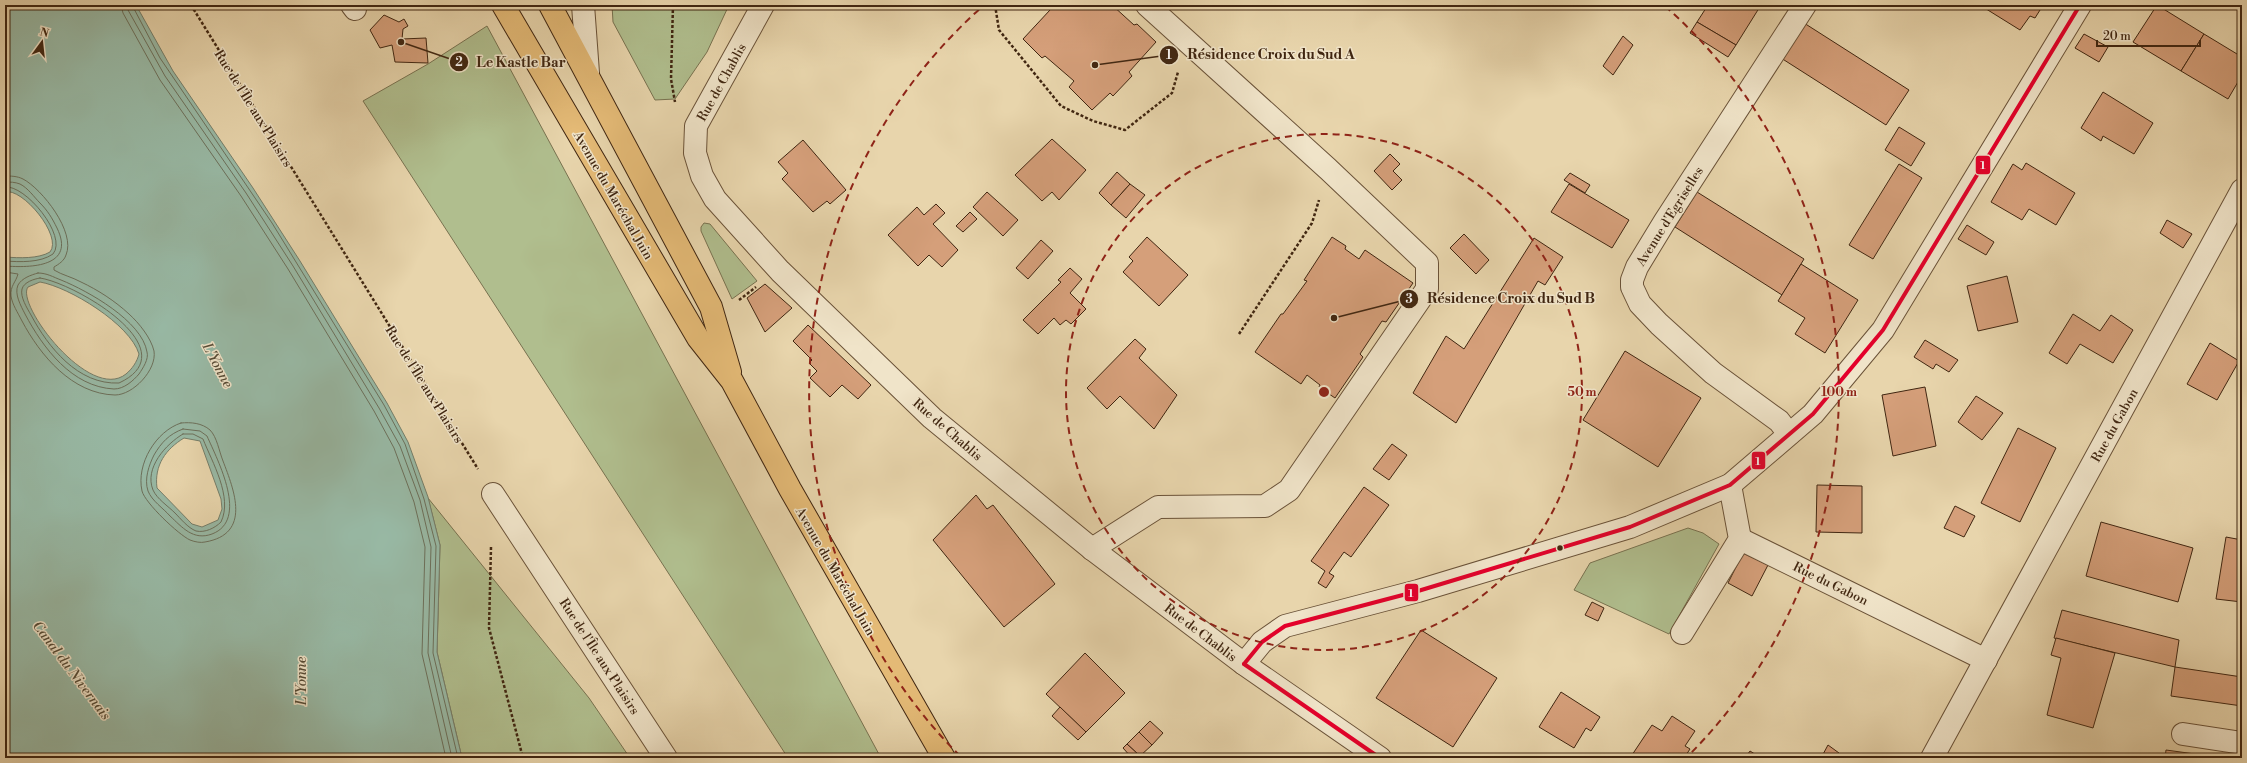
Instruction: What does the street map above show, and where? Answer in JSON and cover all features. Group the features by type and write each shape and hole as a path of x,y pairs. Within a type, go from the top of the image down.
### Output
{"main road":[{"name":"Avenue du Maréchal Juin","path":"503,5 698,338 732,381 790,489 944,758"},
{"name":"Avenue du Maréchal Juin","path":"550,5 588,73 711,307 732,381"}],"street":[{"path":"583,5 588,73"},
{"name":"Rue de Chablis","path":"763,5 696,126 695,153 702,176 715,199 780,271 932,418 1092,549 1244,664 1380,758"},
{"path":"1092,549 1158,507 1265,506 1290,490 1427,289 1427,263 1328,169 1147,5"},
{"name":"Avenue d'Egriselles","path":"1789,434 1778,421 1713,373 1659,324 1638,301 1632,287 1632,280 1637,267 1665,221 1805,5"},
{"path":"1244,664 1262,642 1285,626 1418,591 1630,527 1730,485 1813,414 1883,330 2080,5"},
{"name":"Rue du Gabon","path":"1932,758 2242,190"},
{"path":"1682,634 1740,539 1730,485"},
{"name":"Rue de l'Île aux Plaisirs","path":"493,494 666,758"},
{"name":"Rue du Gabon","path":"1740,539 1986,660"},
{"path":"2183,734 2242,743"}],"path":[{"name":"Rue de l'Île aux Plaisirs","path":"191,5 493,494"},
{"path":"673,5 671,79 677,113 696,126"},
{"path":"995,5 999,30 1061,106 1093,121 1125,130 1172,94 1187,40"},
{"path":"1238,334 1312,223 1328,169"},
{"path":"734,303 762,283"},
{"path":"492,541 489,628 523,758"}],"shaded area":[{"path":"612,5 729,5 707,52 675,99 655,100 613,22"},
{"path":"487,26 881,758 788,758 363,101 428,64"},
{"path":"704,223 710,224 757,281 732,299 701,231 701,227"},
{"path":"428,498 589,698 630,758 462,758 437,652 440,545"},
{"path":"1688,528 1703,533 1719,544 1669,634 1574,590 1590,563"}],"water":[{"path":"5,5 136,5 173,71 253,188 300,261 387,403 408,442 428,497 440,545 437,652 462,758 5,758 5,257 22,258 40,256 50,252 52,245 51,235 39,214 21,197 12,192 5,192","holes":["40,282 52,285 82,299 111,319 124,331 133,342 139,354 136,363 132,368 126,374 111,379 94,375 76,364 59,348 44,330 33,312 27,297 28,287","184,438 200,441 221,499 222,509 218,520 202,527 192,524 157,488 157,472 159,465 172,447"]}],"building":[{"path":"1112,5 1134,25 1137,24 1156,42 1129,72 1132,76 1113,96 1110,93 1092,110 1069,87 1074,81 1045,56 1042,58 1023,39 1050,10 1046,6"},
{"path":"1708,5 1761,5 1736,45 1697,22"},
{"path":"1985,5 2037,5 2035,7 2040,10 2035,18 2030,16 2020,30 1983,7"},
{"path":"2157,5 2204,34 2181,71 2133,42"},
{"path":"384,15 399,22 404,19 408,26 403,29 402,39 426,38 428,63 395,62 392,45 380,48 370,30"},
{"path":"1697,22 1736,45 1728,57 1690,33"},
{"path":"1804,23 1909,90 1886,125 1781,58"},
{"path":"2084,34 2108,47 2099,62 2075,48"},
{"path":"2204,34 2242,57 2242,75 2228,99 2181,71"},
{"path":"1623,36 1633,45 1613,75 1603,66"},
{"path":"2103,92 2153,123 2134,154 2103,136 2101,141 2081,128"},
{"path":"1899,127 1925,143 1911,166 1885,150"},
{"path":"1052,139 1086,170 1059,200 1052,192 1042,201 1015,175"},
{"path":"803,140 846,190 830,204 827,201 813,212 782,179 788,173 778,162"},
{"path":"1390,154 1400,164 1393,171 1402,180 1392,190 1374,171"},
{"path":"2026,163 2075,193 2056,225 2029,209 2022,220 1991,202 2013,164 2022,170"},
{"path":"1899,164 1922,178 1873,259 1849,245"},
{"path":"1117,172 1130,184 1111,205 1099,193"},
{"path":"1570,173 1590,185 1585,193 1564,180"},
{"path":"1130,184 1145,195 1126,218 1111,205"},
{"path":"1569,184 1629,220 1612,248 1551,212"},
{"path":"987,192 1018,220 1003,236 973,207"},
{"path":"1697,192 1804,259 1782,295 1675,227"},
{"path":"936,204 945,213 933,224 958,250 942,267 929,255 918,266 888,235 917,207 924,215"},
{"path":"970,212 977,219 963,232 956,226"},
{"path":"2167,220 2192,234 2183,248 2160,233"},
{"path":"1967,225 1994,242 1986,255 1958,239"},
{"path":"1464,234 1489,260 1476,274 1450,248"},
{"path":"1147,237 1188,275 1159,306 1123,272 1133,261 1129,257"},
{"path":"1332,237 1346,246 1345,249 1359,259 1365,250 1413,283 1386,322 1382,321 1360,354 1363,357 1335,398 1319,387 1320,385 1307,375 1301,384 1255,352 1281,314 1283,314 1307,281 1304,280"},
{"path":"1534,238 1563,257 1545,285 1538,281 1456,423 1413,393 1446,336 1464,349"},
{"path":"1041,240 1053,251 1028,279 1016,268"},
{"path":"1801,264 1858,300 1825,353 1795,334 1805,318 1778,301"},
{"path":"1070,268 1082,279 1070,293 1086,309 1071,324 1066,320 1060,325 1054,318 1038,334 1023,320 1061,282 1058,280"},
{"path":"2007,276 2018,322 1978,331 1967,286"},
{"path":"765,284 792,308 765,332 747,298"},
{"path":"2073,314 2100,331 2111,315 2133,330 2113,363 2080,344 2067,364 2049,353"},
{"path":"808,325 871,385 858,399 842,385 830,397 810,378 817,371 809,363 812,360 793,341"},
{"path":"1135,339 1146,349 1139,358 1177,395 1154,429 1120,396 1107,409 1087,388"},
{"path":"1925,340 1958,360 1949,372 1936,364 1933,369 1914,357"},
{"path":"2210,343 2239,361 2217,400 2187,384"},
{"path":"1625,351 1701,398 1658,467 1583,420"},
{"path":"1925,387 1936,446 1893,456 1882,395"},
{"path":"1976,396 2003,413 1982,440 1958,422"},
{"path":"2018,428 2056,448 2020,522 1981,503"},
{"path":"1392,444 1407,455 1389,480 1373,469"},
{"path":"1817,485 1862,486 1862,533 1816,532"},
{"path":"1364,487 1389,505 1351,557 1344,552 1329,573 1334,576 1326,588 1318,583 1325,571 1311,561"},
{"path":"976,495 987,509 993,505 1055,584 1004,627 933,540"},
{"path":"1955,506 1975,516 1964,537 1944,528"},
{"path":"2101,522 2193,548 2178,602 2086,576"},
{"path":"2226,537 2242,540 2242,602 2216,599"},
{"path":"1743,553 1768,565 1752,596 1728,583"},
{"path":"1592,602 1604,608 1598,621 1585,615"},
{"path":"2062,610 2179,640 2175,667 2054,638"},
{"path":"1421,630 1497,678 1453,747 1376,698"},
{"path":"2056,638 2115,653 2093,728 2047,715 2061,658 2051,655"},
{"path":"1085,653 1125,693 1086,732 1046,694"},
{"path":"2175,667 2242,677 2242,706 2171,696"},
{"path":"1561,692 1600,717 1591,731 1586,728 1574,748 1539,727"},
{"path":"1060,707 1086,732 1078,740 1052,716"},
{"path":"1672,716 1695,731 1685,746 1690,749 1684,758 1630,758 1652,725 1662,731"},
{"path":"1150,721 1163,733 1152,745 1139,732"},
{"path":"1139,732 1152,745 1140,756 1127,744"},
{"path":"1127,744 1142,758 1132,758 1123,748"},
{"path":"1828,745 1839,753 1836,758 1821,758"},
{"path":"2166,750 2224,758 2165,758"},
{"path":"1750,751 1761,758 1745,758"}],"transit line":[{"name":"1","path":"1244,664 1262,642 1285,626 1418,591 1630,527 1730,485 1813,414 1883,330 2080,5"},
{"name":"1","path":"1244,664 1380,758"}],"place":[{"name":"Le Kastle Bar","path":"401,42"},
{"name":"Résidence Croix du Sud A","path":"1095,65"},
{"name":"Résidence Croix du Sud B","path":"1334,318"}],"water label":[{"name":"L'Yonne","path":"218,365"},
{"name":"Canal du Nivernais","path":"72,670"},
{"name":"L'Yonne","path":"301,681"}]}
